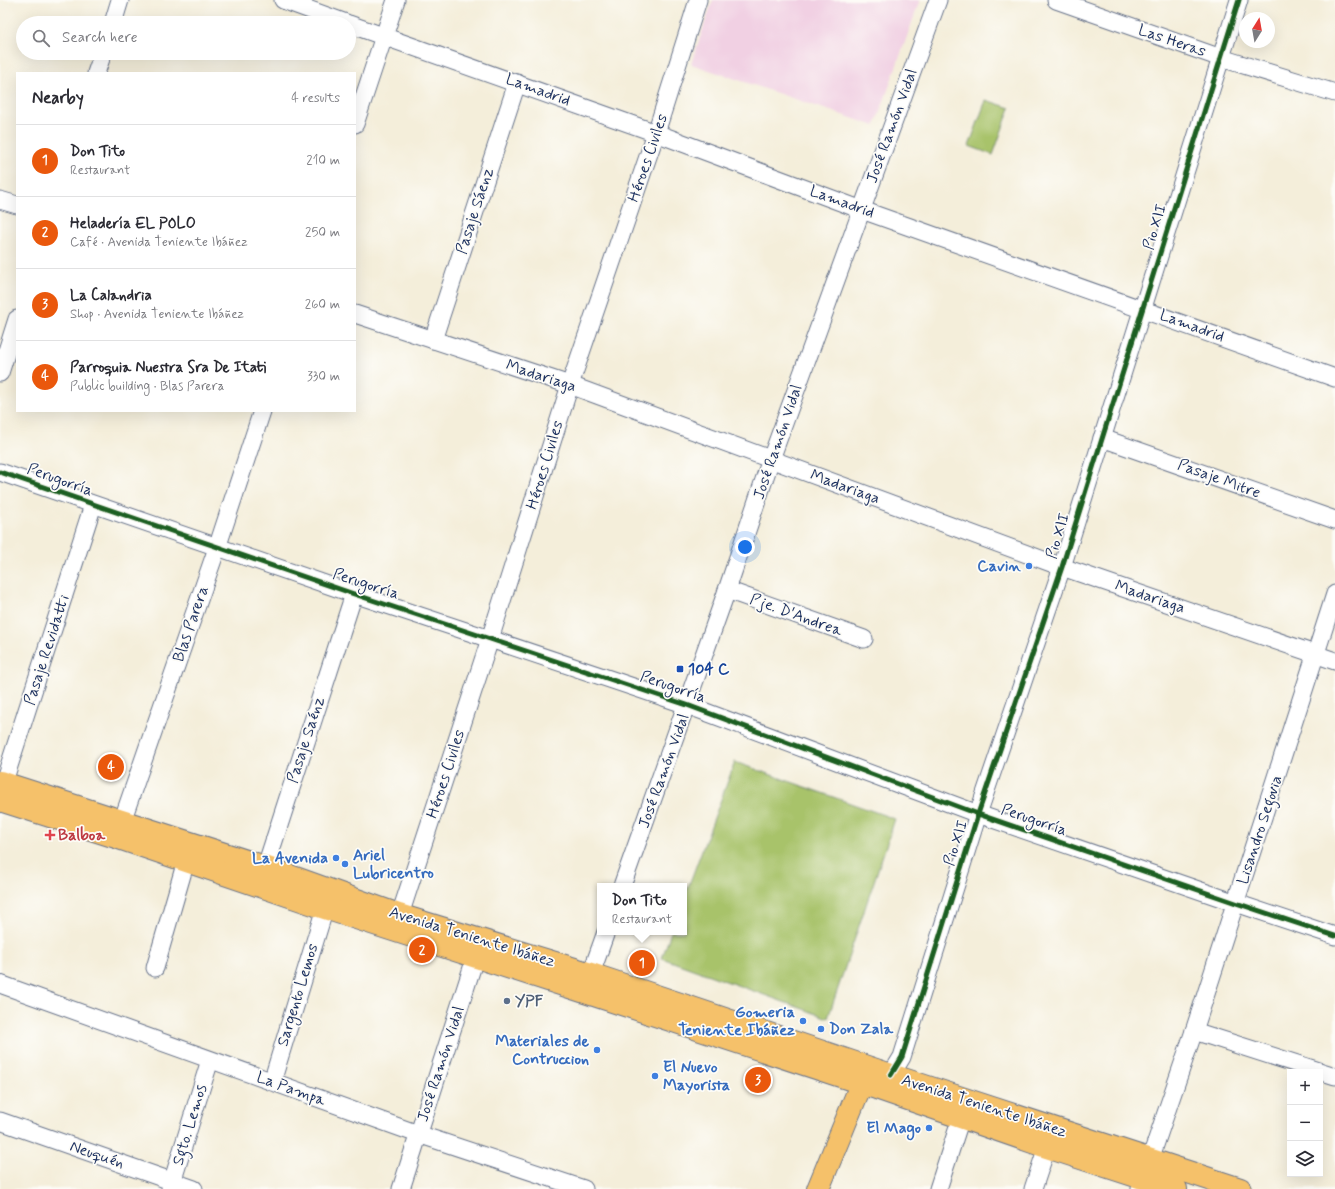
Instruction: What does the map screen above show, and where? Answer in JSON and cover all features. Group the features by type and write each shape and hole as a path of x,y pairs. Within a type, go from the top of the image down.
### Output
{"main road":[{"name":"Avenida Teniente Ibáñez","path":"1,790 262,876 397,923 588,983 874,1079 1144,1176 1176,1189"},
{"name":"Avenida Teniente Ibáñez","path":"119,829 186,861 262,876 325,908 397,923"},
{"name":"Avenida Teniente Ibáñez","path":"874,1079 961,1118 1046,1147 1144,1176 1240,1189"},
{"path":"818,1189 874,1079"},
{"path":"834,1189 874,1079"}],"street":[{"path":"115,16 120,0"},
{"name":"Lamadrid","path":"284,0 327,16"},
{"path":"356,121 396,0"},
{"name":"Héroes Civiles","path":"397,923 490,639 570,385 656,133 698,0"},
{"name":"José Ramón Vidal","path":"623,883 687,705 771,459 938,0"},
{"name":"Las Heras","path":"1056,0 1081,4 1221,58 1335,93"},
{"name":"Pio XII","path":"874,1079 902,1057 978,814 1062,567 1238,0"},
{"name":"Lamadrid","path":"356,27 517,83 862,210 1335,378"},
{"path":"96,72 101,60"},
{"name":"Pasaje Sáenz","path":"433,340 517,83"},
{"path":"0,200 16,205"},
{"name":"Madariaga","path":"356,314 570,385 1062,567 1335,660"},
{"path":"0,373 16,322"},
{"name":"Blas Parera","path":"119,829 217,548 262,412"},
{"name":"Pasaje Mitre","path":"1102,438 1335,520"},
{"name":"Perugorría","path":"0,472 217,548 687,705 978,814 1335,936"},
{"name":"Pasaje Revidatti","path":"1,790 94,506"},
{"name":"Pje. D'Andrea","path":"727,590 864,639"},
{"name":"Pasaje Saénz","path":"262,876 354,594"},
{"name":"Lisandro Segovia","path":"1144,1176 1194,1031 1335,594"},
{"path":"155,968 186,861"},
{"name":"Sargento Lemos","path":"272,1082 325,908"},
{"path":"588,983 605,935"},
{"name":"José Ramón Vidal","path":"401,1189 478,948"},
{"name":"La Pampa","path":"0,984 418,1134 584,1189"},
{"path":"1194,1031 1335,1076"},
{"name":"Sgto. Lemos","path":"171,1185 210,1060"},
{"path":"938,1189 961,1118"},
{"name":"Neuquén","path":"0,1121 171,1185 194,1189"},
{"path":"1033,1189 1046,1147"}],"shaded area":[{"path":"713,0 920,0 875,126 691,64"}],"green space":[{"path":"986,100 1010,108 993,155 969,146"},
{"path":"735,762 895,819 828,1018 662,958 670,935 687,935 687,890"}],"cycle path":[{"path":"891,1075 902,1057 978,814 1062,567 1239,0"},
{"path":"0,472 354,594 687,705 978,814 1335,936"}],"place":[{"name":"Cavin","path":"1029,566"},
{"name":"104 C","path":"680,669"},
{"name":"Parroquia Nuestra Sra De Itati","path":"111,767"},
{"name":"Balboa","path":"50,835"},
{"name":"La Avenida","path":"336,858"},
{"name":"Ariel Lubricentro","path":"345,864"},
{"name":"Heladería EL POLO","path":"422,950"},
{"name":"Don Tito","path":"642,963"},
{"name":"YPF","path":"507,1001"},
{"name":"Gomeria Teniente Ibáñez","path":"803,1021"},
{"name":"Don Zala","path":"821,1029"},
{"name":"Materiales de Contruccion","path":"597,1050"},
{"name":"El Nuevo Mayorista","path":"655,1076"},
{"name":"La Calandria","path":"758,1080"},
{"name":"El Mago","path":"929,1128"}]}
